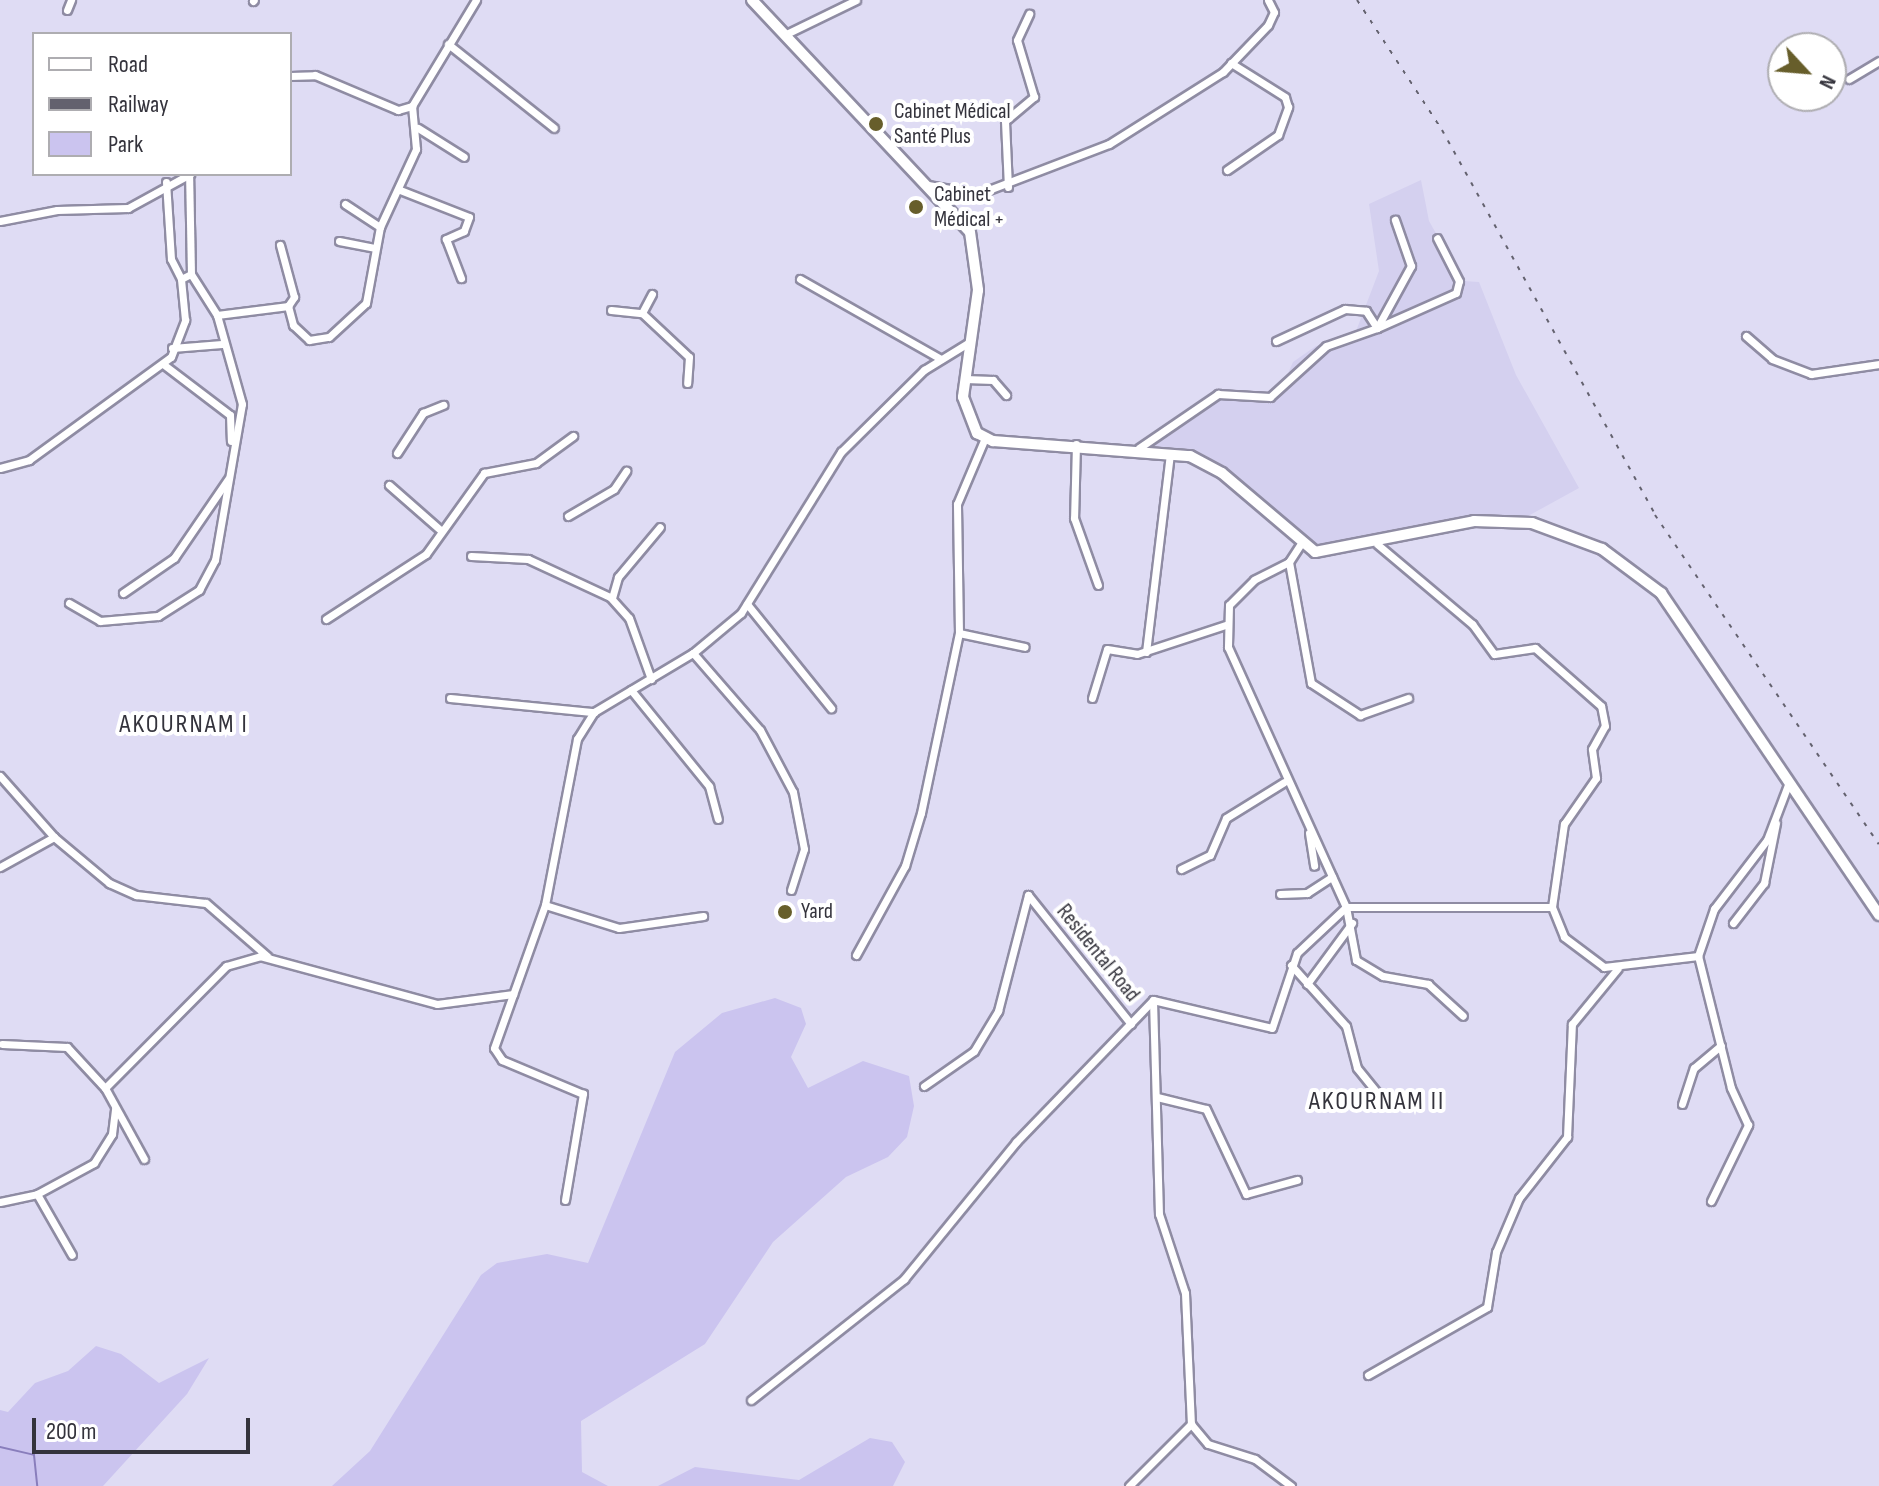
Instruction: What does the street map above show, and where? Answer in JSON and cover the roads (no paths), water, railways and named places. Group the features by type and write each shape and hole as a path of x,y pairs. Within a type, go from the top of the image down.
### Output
{"street":[{"path":"67,10 71,0"},
{"path":"292,76 315,75 398,110 412,106 476,0"},
{"path":"752,0 926,184 973,242 978,290 963,380 966,421 985,438 1170,451 1222,473 1300,545 1324,553 1474,521 1525,522 1572,534 1630,564 1661,593 1879,915"},
{"path":"784,35 856,0"},
{"path":"926,184 962,194 1008,187 1036,167 1138,128 1231,63 1271,21 1268,0"},
{"path":"1008,187 1005,121 1034,94 1017,40 1029,14"},
{"path":"448,44 554,128"},
{"path":"1849,79 1879,61"},
{"path":"1227,170 1278,135 1288,107 1285,97 1231,63"},
{"path":"288,306 299,335 329,337 371,292 374,248 380,227 400,190 418,128 412,106"},
{"path":"418,128 464,157"},
{"path":"189,176 191,274 217,315 241,415 230,467"},
{"path":"0,221 57,210 128,208 169,179"},
{"path":"0,468 29,460 163,364 185,320 181,279 171,259 169,179"},
{"path":"400,190 469,217 464,231 446,239 461,278"},
{"path":"345,204 380,227"},
{"path":"1377,328 1411,266 1395,220"},
{"path":"1139,448 1218,394 1270,397 1326,346 1377,328 1461,287 1437,238"},
{"path":"339,241 374,248"},
{"path":"217,315 288,306 294,297 280,245"},
{"path":"181,279 191,274"},
{"path":"800,279 941,359"},
{"path":"642,313 652,294"},
{"path":"1276,341 1345,309 1366,311 1377,328"},
{"path":"611,310 642,313 689,357 687,383"},
{"path":"1746,336 1772,359 1811,374 1879,364"},
{"path":"565,1200 583,1094 497,1056 513,994 545,905 573,756 594,712 693,653 747,604 841,452 941,359 968,343"},
{"path":"172,348 222,344"},
{"path":"163,364 230,415 241,415"},
{"path":"963,380 993,380 1006,395"},
{"path":"397,453 423,413 443,405"},
{"path":"69,603 82,616 131,623 184,603 215,560 229,477 230,415"},
{"path":"326,619 426,554 439,529 484,473 536,463 573,436"},
{"path":"856,955 905,866 959,633 957,504 985,438"},
{"path":"1076,443 1074,518 1098,585"},
{"path":"1146,652 1170,451"},
{"path":"568,516 614,489 626,471"},
{"path":"123,593 174,558 229,477"},
{"path":"389,485 439,529"},
{"path":"612,598 618,577 660,527"},
{"path":"1377,544 1472,624 1494,654 1535,648 1601,706 1605,726 1592,749 1596,778 1564,824 1552,907 1570,944 1597,964 1618,968 1698,956"},
{"path":"1300,545 1289,562 1236,595 1225,625 1284,782 1309,827 1346,907 1360,967 1428,984 1463,1016"},
{"path":"471,556 544,564 612,598 629,618 651,679"},
{"path":"1289,562 1311,683 1360,715 1408,698"},
{"path":"747,604 831,708"},
{"path":"1092,698 1107,649 1146,652 1225,625"},
{"path":"959,633 1025,647"},
{"path":"693,653 760,730 793,792 804,849 791,890"},
{"path":"631,690 709,786 718,819"},
{"path":"450,698 594,712"},
{"path":"0,776 54,837 136,895 217,908 267,956 437,1004 513,994"},
{"path":"1181,869 1210,855 1226,818 1284,782"},
{"path":"1711,1201 1748,1125 1721,1045 1698,956 1714,909 1753,862 1789,782"},
{"path":"1733,923 1764,883 1776,812"},
{"path":"1309,827 1314,866"},
{"path":"0,867 54,837"},
{"path":"1280,894 1307,893 1332,877"},
{"name":"Residental Road","path":"924,1086 974,1051 998,1011 1028,895 1131,1024"},
{"path":"1153,1000 1272,1028 1291,965 1310,935 1346,907 1485,901 1552,907"},
{"path":"545,905 619,928 703,916"},
{"path":"1307,984 1352,923"},
{"path":"105,1088 226,966 267,956"},
{"path":"1291,965 1346,1026 1357,1068 1387,1105"},
{"path":"1368,1375 1487,1307 1496,1252 1513,1209 1567,1137 1570,1029 1618,968"},
{"path":"751,1400 904,1279 1016,1142 1153,1000"},
{"path":"1153,1000 1159,1214 1185,1293 1191,1424 1199,1438 1255,1459 1291,1486"},
{"path":"2,1044 67,1047 105,1088 144,1159"},
{"path":"1682,1104 1694,1068 1721,1045"},
{"path":"1157,1097 1206,1109 1246,1194 1297,1180"},
{"path":"0,1202 37,1194 94,1163 112,1134 115,1108"},
{"path":"37,1194 72,1255"},
{"path":"1129,1486 1191,1424"}],"waterway":[{"path":"0,1447 34,1455 37,1486"}],"railway":[{"path":"1357,0 1442,130 1655,515 1879,844"}],"place":[{"name":"Cabinet Médical Santé Plus","path":"876,124"},
{"name":"Cabinet Médical +","path":"916,207"},
{"name":"Yard","path":"785,912"}],"district":[{"name":"AKOURNAM I","path":"184,725"},
{"name":"AKOURNAM II","path":"1377,1102"}]}
